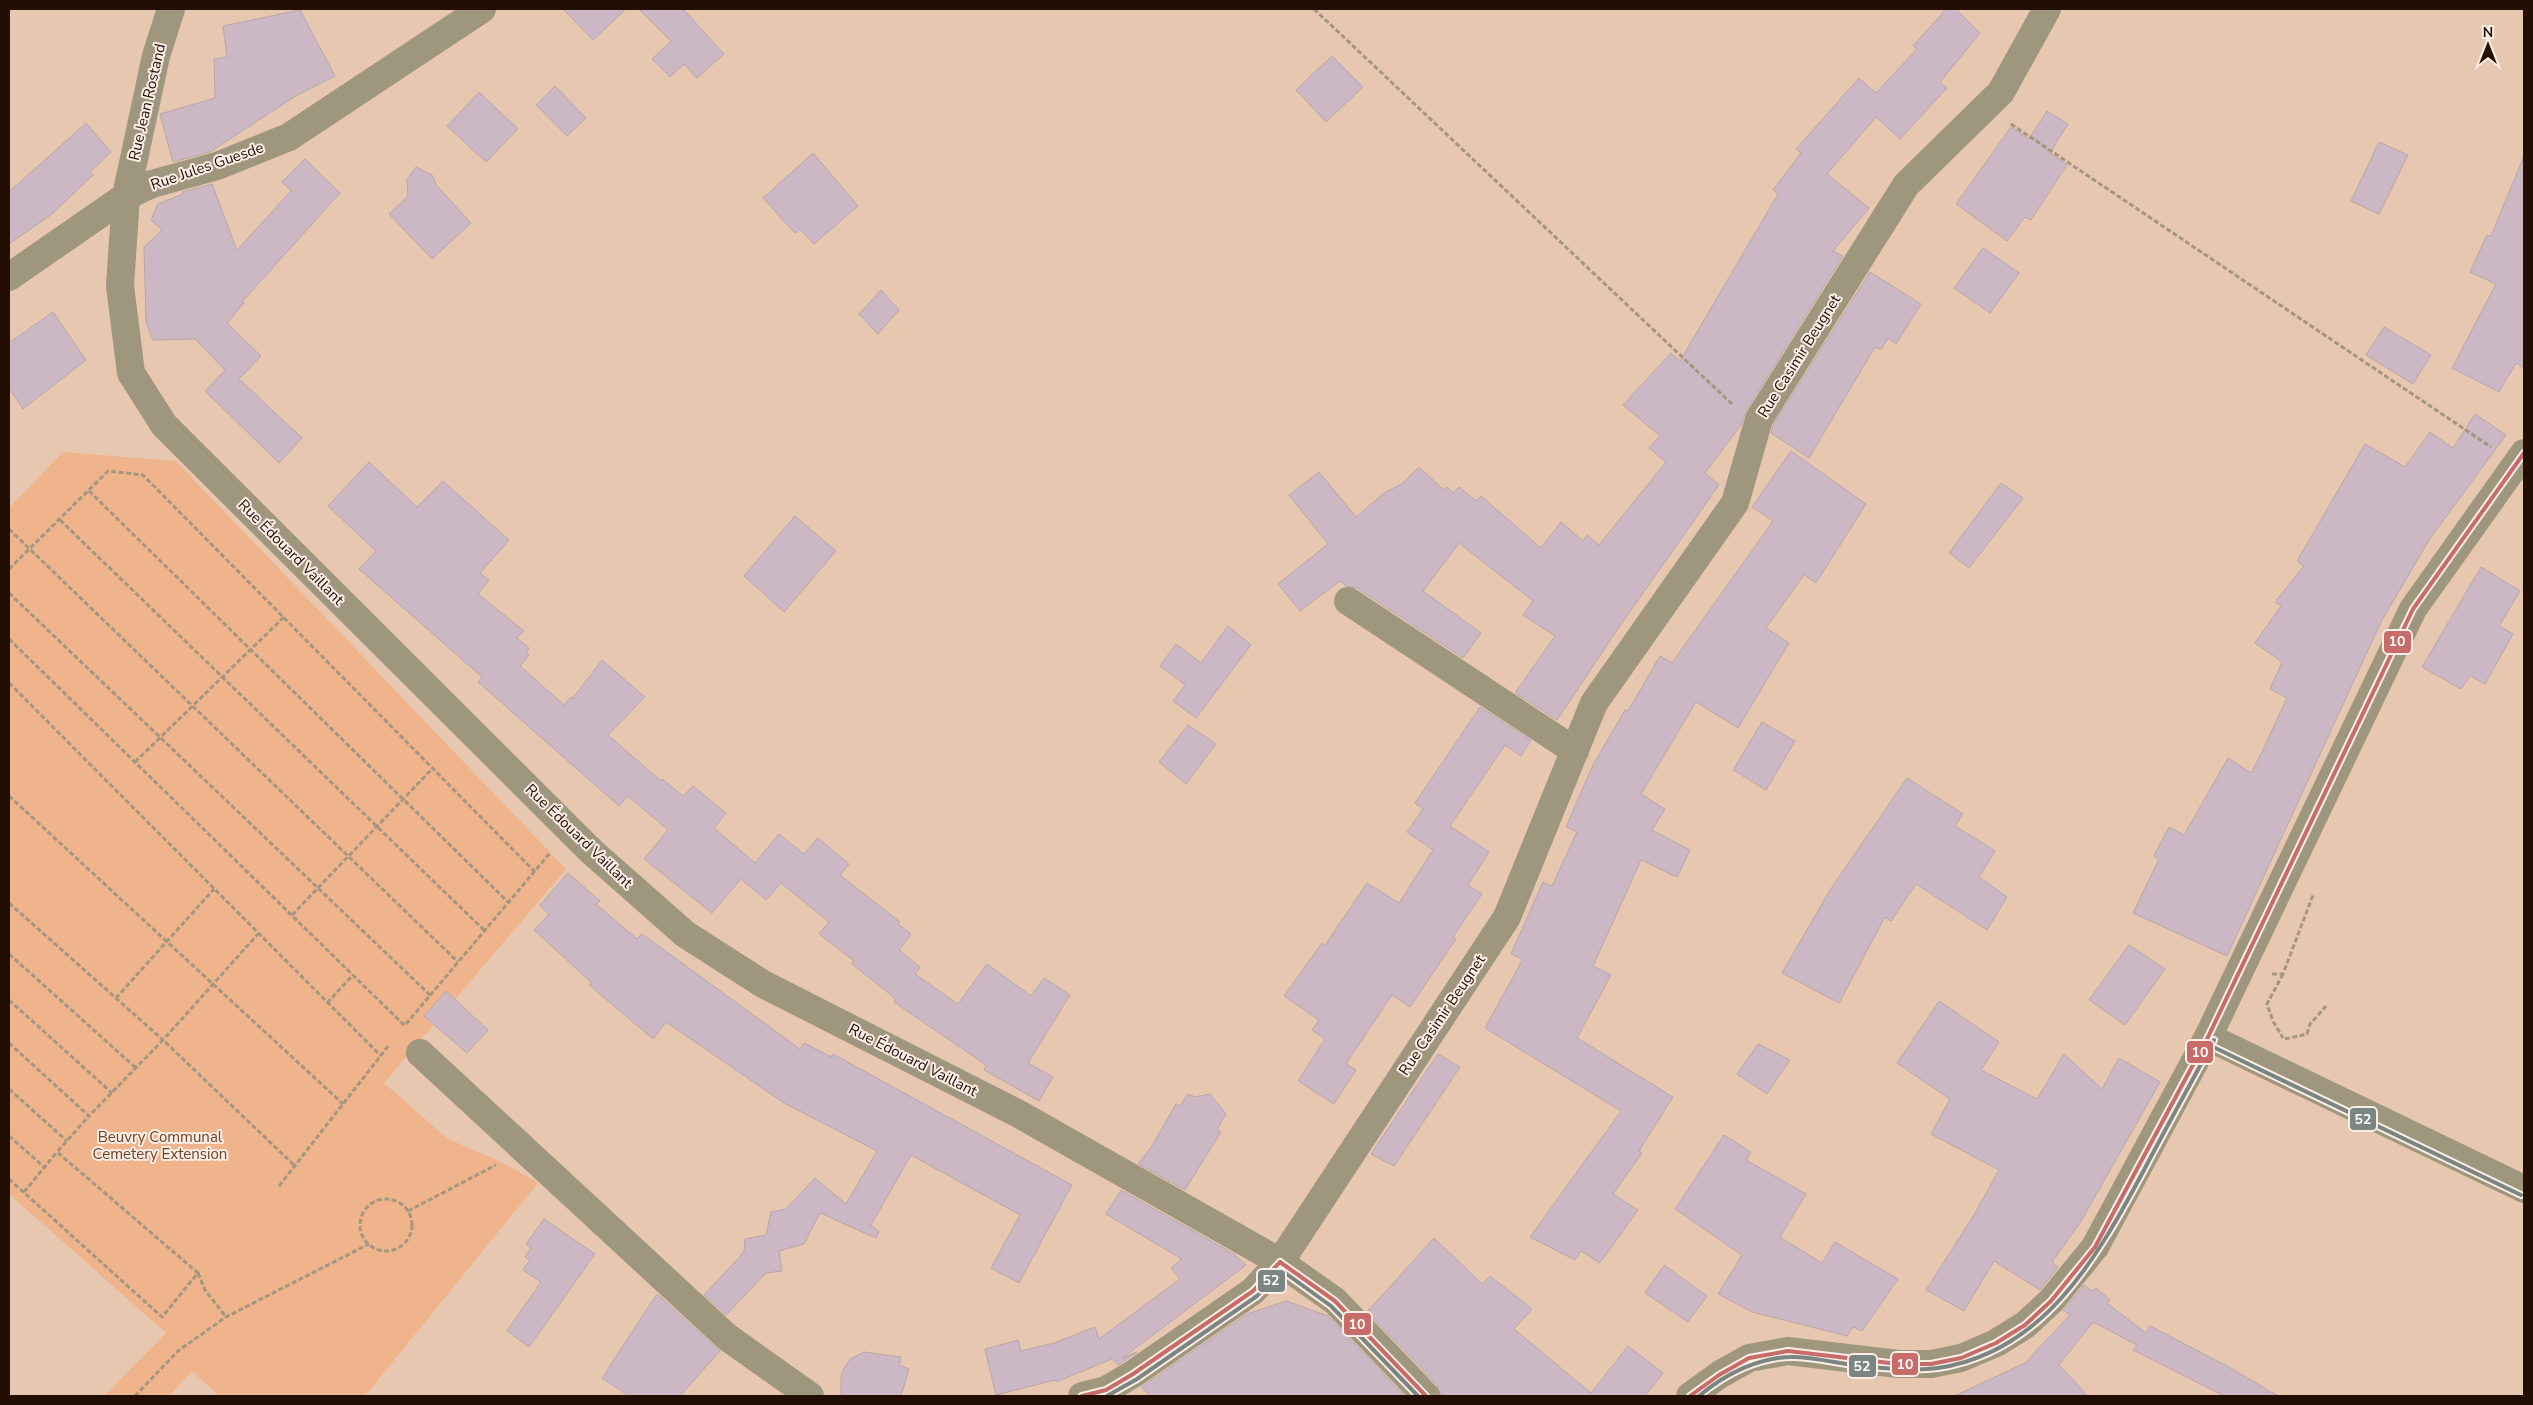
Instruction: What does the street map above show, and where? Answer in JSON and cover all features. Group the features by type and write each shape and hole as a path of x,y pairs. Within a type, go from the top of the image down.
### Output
{"street":[{"name":"Rue Jean Rostand","path":"126,196 156,56 171,9"},
{"name":"Rue Jules Guesde","path":"9,277 126,196 152,184 217,166 289,137 482,9"},
{"name":"Rue Casimir Beugnet","path":"1100,1394 1133,1374 1253,1291 1280,1262 1507,917 1594,702 1735,503 1759,419 1906,185 2001,92 2047,9"},
{"name":"Rue Édouard Vaillant","path":"126,196 120,286 132,373 164,425 572,831 685,934 763,984 1019,1114 1280,1262 1335,1301 1426,1396"},
{"path":"1690,1396 1719,1375 1749,1358 1788,1351 1898,1364 1931,1364 1970,1354 1996,1343 2024,1325 2051,1301 2095,1247 2208,1037 2413,609 2520,458"},
{"path":"1348,601 1575,751"},
{"path":"2208,1037 2524,1189"},
{"path":"420,1053 727,1336 810,1396"}],"path":[{"path":"1314,9 1740,412 1759,419"},
{"path":"1986,106 2520,458"},
{"path":"9,569 108,471 143,475 535,872"},
{"path":"88,491 509,903"},
{"path":"60,520 485,931"},
{"path":"9,529 458,962"},
{"path":"9,592 430,996"},
{"path":"135,762 284,617"},
{"path":"9,639 405,1026"},
{"path":"9,683 380,1056"},
{"path":"292,915 433,768"},
{"path":"9,796 343,1104"},
{"path":"279,1186 396,1036 572,831"},
{"path":"116,998 214,889"},
{"path":"9,903 163,1040 295,1166"},
{"path":"24,1192 89,1116 163,1040 258,934"},
{"path":"9,954 136,1068"},
{"path":"2276,1070 2283,1052 2284,1040 2272,1021 2267,1004 2283,974"},
{"path":"327,1003 353,975"},
{"path":"9,1000 112,1093"},
{"path":"2284,1040 2307,1034 2310,1024 2326,1006"},
{"path":"396,1036 420,1053"},
{"path":"9,1043 89,1116"},
{"path":"9,1090 67,1141"},
{"path":"9,1136 44,1167"},
{"path":"408,1211 525,1151"},
{"path":"57,1152 198,1273 205,1290 226,1317"},
{"path":"9,1179 162,1317 198,1273"},
{"path":"388,1199 396,1201 408,1211 412,1226 410,1235 400,1247 385,1250 376,1249 363,1237 361,1219 371,1204 388,1199"},
{"path":"135,1396 178,1351 226,1317 369,1244"}],"green space":[{"name":"Beuvry Communal Cemetery Extension","path":"63,452 176,461 566,869 384,1083 448,1139 502,1162 538,1183 365,1396 219,1396 192,1371 169,1396 104,1396 166,1333 9,1194 9,508"}],"building":[{"path":"563,9 626,9 593,40"},
{"path":"639,9 683,9 724,54 697,78 684,64 670,77 652,59 671,41"},
{"path":"1946,9 1956,9 1980,33 1940,82 1947,88 1900,139 1876,117 1827,174 1869,208 1833,251 1843,256 1746,411 1741,425 1705,473 1719,485 1617,630 1557,720 1515,693 1555,636 1523,615 1533,601 1459,543 1423,591 1481,633 1463,658 1357,588 1346,586 1340,581 1300,611 1278,584 1328,544 1289,495 1319,472 1356,517 1384,493 1402,484 1419,467 1444,490 1447,487 1453,493 1459,487 1476,501 1481,496 1541,548 1561,522 1583,541 1587,535 1599,545 1666,462 1649,448 1660,436 1623,405 1671,353 1680,361 1778,194 1773,190 1801,153 1796,149 1859,78 1876,93 1917,49 1913,46"},
{"path":"300,10 335,76 294,97 210,152 173,162 160,114 215,98 214,59 227,57 223,26"},
{"path":"1332,56 1363,87 1326,122 1296,90"},
{"path":"555,86 586,118 567,136 536,105"},
{"path":"479,92 518,129 486,162 447,126"},
{"path":"2047,111 2068,124 2050,153 2067,165 2031,220 2025,217 2007,241 1956,204 2011,127 2029,139"},
{"path":"86,123 111,152 90,172 93,175 52,214 9,244 9,192"},
{"path":"2379,142 2408,155 2379,214 2351,201"},
{"path":"813,153 858,206 814,244 800,229 795,233 763,198"},
{"path":"2524,156 2524,368 2516,363 2499,392 2452,368 2496,284 2470,272 2487,235 2491,236"},
{"path":"305,159 340,193 242,302 244,303 227,323 261,356 239,379 302,438 279,463 205,391 225,370 195,339 153,340 146,322 144,247 162,230 151,220 158,204 183,194 182,192 212,184 237,250 291,191 282,182"},
{"path":"416,167 432,175 437,186 471,223 432,259 389,214 408,196 407,180"},
{"path":"1983,248 2019,273 1990,313 1954,288"},
{"path":"1870,272 1921,304 1896,344 1888,338 1881,350 1875,347 1809,458 1771,433 1773,425"},
{"path":"881,290 899,310 878,334 859,314"},
{"path":"53,312 86,360 23,409 9,388 9,343"},
{"path":"2384,327 2431,355 2413,384 2366,355"},
{"path":"2475,414 2506,435 2429,540 2382,620 2227,956 2133,913 2159,859 2154,856 2169,827 2184,835 2228,758 2251,773 2262,752 2287,698 2270,689 2282,662 2255,643 2281,606 2275,602 2304,566 2297,561 2365,444 2405,467 2430,432 2453,448"},
{"path":"1791,451 1866,504 1816,583 1804,575 1766,628 1789,643 1738,728 1696,702 1641,794 1665,809 1652,830 1690,850 1677,877 1641,860 1593,966 1611,975 1577,1038 1673,1097 1639,1151 1642,1153 1613,1194 1638,1210 1600,1263 1581,1251 1575,1260 1530,1237 1621,1111 1485,1028 1523,959 1511,954 1543,882 1552,886 1577,832 1566,827 1593,765 1625,710 1628,711 1660,656 1672,663 1773,521 1752,507"},
{"path":"369,462 417,507 443,481 509,540 480,573 489,580 478,594 524,631 517,638 529,648 526,653 529,655 520,666 564,705 571,697 573,698 602,660 645,697 608,735 661,781 662,779 683,796 693,786 726,813 714,828 755,863 779,834 804,854 818,838 849,864 840,875 900,922 898,924 911,934 899,950 920,967 915,974 958,1004 987,964 1031,996 1044,978 1070,995 1028,1063 1053,1077 1039,1101 984,1070 986,1065 894,1002 896,999 852,964 854,961 819,934 829,922 781,883 766,900 741,879 712,913 644,859 668,830 628,796 619,806 478,682 482,677 359,569 376,551 328,506"},
{"path":"2001,483 2023,498 1969,568 1949,553"},
{"path":"795,516 836,551 784,612 744,576"},
{"path":"2481,567 2520,591 2499,626 2513,634 2485,684 2470,676 2461,689 2422,667"},
{"path":"1228,626 1251,645 1196,718 1173,701 1185,685 1160,666 1176,644 1201,663"},
{"path":"1480,707 1531,740 1521,756 1505,745 1450,826 1489,852 1468,885 1482,894 1453,937 1456,939 1410,1007 1392,995 1346,1064 1356,1070 1334,1104 1298,1081 1325,1039 1312,1030 1319,1020 1284,996 1322,943 1325,945 1367,883 1399,903 1433,850 1407,832 1423,809 1415,803"},
{"path":"1762,722 1795,741 1766,790 1733,770"},
{"path":"1188,725 1216,744 1186,784 1159,762"},
{"path":"1907,778 1963,814 1955,826 1995,851 1979,877 2007,897 1987,930 1916,884 1891,921 1885,917 1839,1003 1782,973 1830,890"},
{"path":"568,873 600,901 596,904 637,939 642,934 800,1049 804,1043 831,1057 833,1054 1072,1185 1019,1283 991,1268 1020,1215 911,1155 871,1225 879,1232 876,1238 820,1213 804,1244 779,1251 782,1271 766,1273 726,1315 704,1295 744,1252 745,1239 766,1235 771,1212 786,1209 815,1178 846,1204 877,1151 784,1103 666,1022 653,1039 589,985 592,983 534,930 549,914 540,905"},
{"path":"2129,945 2165,969 2125,1025 2089,1000"},
{"path":"446,991 488,1030 467,1053 424,1016"},
{"path":"1939,1001 1999,1042 1981,1070 2037,1099 2064,1054 2102,1089 2119,1058 2160,1082 2080,1223 2052,1262 2058,1267 2040,1290 1994,1261 1964,1311 1926,1290 1974,1215 1999,1170 1931,1134 1950,1099 1897,1063"},
{"path":"1758,1044 1790,1060 1767,1094 1737,1074"},
{"path":"1438,1054 1460,1067 1394,1166 1371,1154"},
{"path":"1188,1094 1195,1097 1210,1094 1226,1114 1217,1129 1221,1132 1185,1190 1138,1164 1152,1146 1176,1104 1180,1106"},
{"path":"1724,1135 1751,1152 1746,1160 1806,1194 1780,1237 1822,1263 1835,1242 1898,1279 1862,1331 1853,1327 1847,1336 1752,1312 1718,1294 1742,1255 1675,1209"},
{"path":"1121,1190 1234,1254 1246,1265 1122,1358 1137,1352 1118,1365 1112,1359 1056,1382 1055,1380 996,1395 985,1349 1018,1340 1021,1351 1054,1343 1095,1327 1099,1339 1180,1279 1171,1268 1182,1259 1106,1214"},
{"path":"544,1219 595,1254 529,1347 507,1331 541,1282 523,1270 530,1260 525,1257 531,1248 526,1244"},
{"path":"1434,1238 1482,1284 1490,1276 1532,1309 1514,1329 1591,1393 1628,1346 1663,1373 1645,1396 1441,1396 1437,1385 1367,1312"},
{"path":"1664,1265 1707,1296 1688,1322 1645,1293"},
{"path":"2084,1285 2092,1291 2096,1288 2110,1300 2107,1303 2146,1333 2150,1326 2227,1366 2278,1396 2224,1396 2133,1350 2137,1345 2093,1322 2059,1365 2088,1396 1954,1396 2025,1363 2070,1315 2063,1310"},
{"path":"657,1294 720,1351 680,1396 629,1396 602,1378"},
{"path":"1286,1301 1328,1316 1405,1396 1151,1396 1141,1387 1247,1314"},
{"path":"864,1352 901,1357 899,1365 909,1369 901,1396 841,1396 843,1370 850,1359"}],"transit line":[{"name":"10","path":"1690,1396 1719,1375 1749,1358 1788,1351 1898,1364 1931,1364 1961,1358 1996,1343 2025,1325 2051,1301 2095,1247 2208,1037 2413,609 2524,453"},
{"name":"52","path":"1699,1396 1720,1380 1744,1368 1782,1357 1814,1359 1878,1368 1930,1369 1976,1358 2009,1342 2038,1321 2064,1295 2087,1266 2126,1203 2214,1040"},
{"name":"52","path":"2205,1043 2521,1195"},
{"name":"10","path":"1280,1262 1335,1301 1426,1396"},
{"name":"10","path":"1082,1396 1106,1390 1133,1374 1253,1291 1280,1262"},
{"name":"52","path":"1107,1396 1137,1379 1257,1296 1281,1270 1331,1306 1418,1396"}]}
